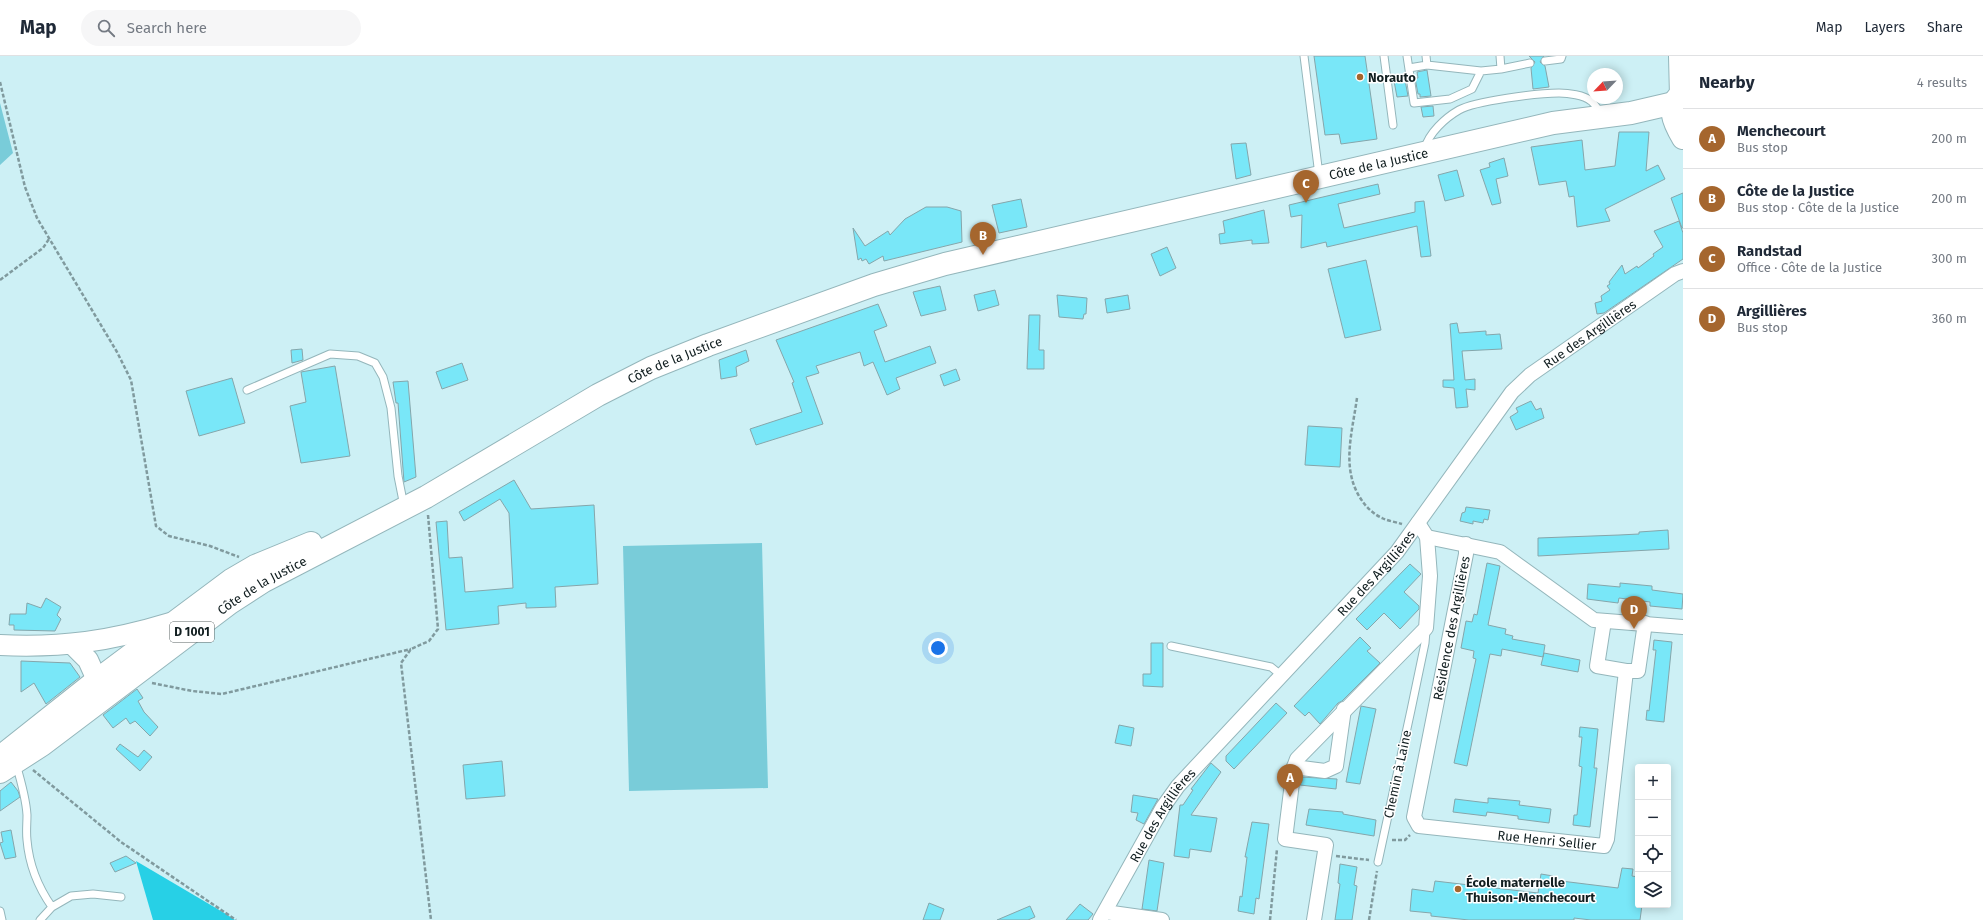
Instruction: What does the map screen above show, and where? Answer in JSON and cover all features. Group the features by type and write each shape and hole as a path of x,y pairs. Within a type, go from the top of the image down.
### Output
{"main road":[{"name":"Côte de la Justice","path":"9,763 133,677 230,603 264,581 426,497 598,395 651,368 708,345 874,284 945,264 1553,123 1630,114 1679,97"},
{"path":"1679,97 1672,110 1679,131"},
{"name":"Côte de la Justice","path":"1630,114 1679,131"},
{"name":"Côte de la Justice","path":"9,763 97,680 231,580 255,566 329,535 401,510"},
{"path":"0,645 73,645 127,635 176,621"},
{"path":"73,645 88,660 97,680"}],"street":[{"path":"1679,97 1680,60"},
{"name":"Rue des Argillières","path":"1162,920 1102,916 1163,807 1178,786 1281,674 1397,552 1512,392 1530,375 1675,274 1683,271"},
{"path":"1416,525 1427,537 1466,544"},
{"path":"1314,920 1326,845 1285,839 1294,767 1297,758 1426,628 1430,576 1427,537"},
{"name":"Résidence des Argillières","path":"1417,822 1466,554 1466,544 1500,552 1594,620 1645,623"},
{"path":"1604,621 1597,666 1626,671 1638,671 1645,623 1683,627"},
{"name":"Rue Henri Sellier","path":"1417,822 1604,846 1607,839 1626,671"},
{"path":"1294,767 1325,771 1336,766 1344,709"}],"lane":[{"path":"1304,56 1320,177"},
{"path":"1384,56 1393,125"},
{"path":"1407,56 1414,103 1450,99 1472,89 1481,70"},
{"path":"1426,56 1428,65"},
{"path":"1500,56 1501,68"},
{"path":"1545,61 1561,58 1562,56"},
{"path":"1409,68 1428,65 1481,70 1530,64"},
{"path":"1423,153 1428,138 1458,110 1472,104 1559,93 1576,95 1591,101 1603,116"},
{"path":"247,390 330,354 358,356 375,364 383,377 391,408 401,510"},
{"name":"Chemin à Laine","path":"1378,862 1420,666 1426,628"},
{"path":"1171,646 1271,667 1281,674"},
{"path":"9,763 23,788 27,815 27,841 32,866 45,897 52,907"},
{"path":"40,920 52,907 71,896 93,894 121,897"},
{"path":"0,910 2,920"}],"path":[{"path":"0,82 26,187 37,218 118,352 131,380 156,526 168,536 210,546 235,555 255,566"},
{"path":"0,280 43,248 49,239"},
{"path":"1357,398 1348,459 1351,482 1355,492 1366,507 1380,518 1416,525"},
{"path":"133,677 192,692 222,694 411,649 429,641 438,629 426,497"},
{"path":"411,649 401,663 431,920"},
{"path":"9,763 121,842 236,920"},
{"path":"1383,840 1405,840 1417,822"},
{"path":"1270,920 1278,844 1285,839"},
{"path":"1324,854 1378,862 1369,920"}],"shaded area":[{"path":"0,103 13,153 0,165"},
{"path":"762,543 768,788 629,791 623,546"},
{"path":"136,861 226,914 235,920 153,920"}],"building":[{"path":"1314,56 1365,56 1377,139 1341,144 1339,134 1325,135"},
{"path":"1529,56 1544,56 1540,62 1545,66 1549,87 1533,89 1531,68 1535,62"},
{"path":"1427,70 1431,96 1420,97 1415,78 1418,78 1417,72"},
{"path":"1405,80 1408,96 1397,97 1394,81"},
{"path":"1433,106 1434,116 1423,117 1421,107"},
{"path":"1619,132 1649,132 1646,171 1658,165 1665,179 1605,209 1610,221 1577,227 1574,196 1569,197 1566,181 1539,185 1531,147 1582,140 1585,170 1615,166"},
{"path":"1246,143 1251,175 1236,179 1231,144"},
{"path":"1504,158 1508,176 1496,179 1501,203 1492,205 1480,170 1490,167 1489,163"},
{"path":"1457,170 1464,196 1445,201 1438,175"},
{"path":"1378,184 1380,194 1338,204 1344,228 1415,212 1415,202 1424,201 1431,256 1421,257 1417,226 1327,247 1326,242 1301,248 1302,215 1291,217 1289,205"},
{"path":"1683,193 1683,228 1682,228 1671,198"},
{"path":"1021,199 1027,227 999,233 992,205"},
{"path":"926,207 947,207 961,211 962,242 884,261 883,256 869,264 866,259 862,261 861,258 858,260 853,228 865,246 888,231 890,235 905,219"},
{"path":"1264,210 1269,243 1252,244 1252,240 1220,244 1219,234 1225,233 1223,221"},
{"path":"1679,221 1683,233 1683,259 1604,313 1597,314 1595,303 1602,301 1601,296 1610,290 1607,286 1610,284 1609,282 1622,265 1625,274 1637,266 1638,268 1654,256 1653,254 1663,247 1654,231"},
{"path":"1167,247 1176,268 1160,276 1151,254"},
{"path":"1366,260 1381,330 1345,338 1328,269"},
{"path":"940,286 946,310 921,316 913,292"},
{"path":"995,290 999,305 978,311 974,295"},
{"path":"1057,295 1087,298 1086,314 1084,314 1083,319 1059,317"},
{"path":"1128,295 1130,309 1107,313 1105,299"},
{"path":"878,304 887,326 874,331 885,362 930,346 936,363 896,378 900,389 887,395 873,362 864,366 860,352 816,366 819,373 806,377 823,424 756,445 750,429 802,412 792,383 794,382 776,340"},
{"path":"1029,315 1040,315 1039,350 1044,350 1044,369 1027,369"},
{"path":"1457,323 1459,333 1486,331 1486,335 1500,334 1502,349 1462,351 1465,380 1475,379 1475,390 1466,389 1468,407 1456,408 1454,388 1443,387 1443,380 1454,380 1450,324"},
{"path":"302,349 303,360 292,363 291,350"},
{"path":"746,350 749,361 736,367 737,376 721,379 719,360"},
{"path":"462,363 468,380 442,389 436,372"},
{"path":"335,366 350,456 301,463 290,406 306,402 301,372"},
{"path":"956,369 960,380 944,386 940,375"},
{"path":"232,378 245,423 199,436 186,391"},
{"path":"408,381 416,477 404,482 398,403 396,403 393,382"},
{"path":"1531,401 1536,410 1541,408 1544,418 1516,430 1510,417 1518,412 1516,408"},
{"path":"1308,426 1342,428 1340,467 1305,465"},
{"path":"514,480 531,509 594,505 598,584 555,587 556,607 526,608 526,603 498,606 499,624 446,630 436,522 447,521 449,558 462,557 465,592 513,588 509,513 500,499 464,521 459,512"},
{"path":"1466,507 1490,510 1488,520 1484,519 1483,523 1473,521 1473,524 1460,521 1462,513 1465,512"},
{"path":"1668,530 1669,549 1538,556 1538,538 1639,534 1639,532"},
{"path":"1487,563 1500,566 1488,625 1506,629 1505,634 1513,636 1512,639 1545,645 1543,657 1502,649 1501,656 1490,654 1467,766 1454,763 1476,659 1473,658 1474,651 1461,648 1466,621 1472,622 1474,614 1477,615"},
{"path":"1410,564 1421,574 1404,592 1419,606 1419,609 1400,629 1384,613 1367,630 1356,619"},
{"path":"1620,583 1652,586 1652,590 1683,594 1682,609 1650,606 1650,602 1619,598 1618,603 1587,599 1588,584 1620,587"},
{"path":"46,598 61,607 57,615 61,619 55,631 14,630 14,625 9,625 10,614 26,614 27,603 41,608"},
{"path":"1360,637 1371,648 1367,651 1380,663 1342,701 1338,703 1320,724 1309,712 1305,716 1294,706"},
{"path":"1654,640 1672,642 1664,722 1646,720 1647,710 1649,711 1656,650 1653,650"},
{"path":"1151,643 1163,643 1163,687 1143,686 1143,674 1151,674"},
{"path":"1544,653 1580,660 1578,672 1541,665"},
{"path":"21,661 70,663 80,677 46,704 34,683 21,692"},
{"path":"137,689 143,698 138,701 144,712 158,727 150,736 135,721 130,724 126,718 113,728 103,715"},
{"path":"1276,703 1287,713 1234,769 1226,761 1226,756"},
{"path":"1361,706 1376,709 1360,784 1346,782"},
{"path":"1119,725 1134,728 1131,746 1115,743"},
{"path":"1580,727 1598,729 1594,768 1597,768 1590,827 1573,825 1574,815 1577,815 1582,767 1579,766 1582,737 1579,737"},
{"path":"120,744 138,757 144,750 152,757 140,771 116,749"},
{"path":"502,761 505,796 466,799 463,765"},
{"path":"1211,763 1221,772 1191,815 1217,818 1211,852 1190,849 1189,858 1174,856 1180,805 1183,805 1193,790 1191,789"},
{"path":"1301,777 1337,779 1336,789 1300,785"},
{"path":"11,782 18,791 20,797 0,811 0,791"},
{"path":"1133,795 1158,799 1144,824 1136,820 1138,813 1131,812"},
{"path":"1488,798 1520,801 1519,805 1551,809 1549,823 1518,819 1518,816 1487,812 1486,816 1453,812 1455,799 1488,803"},
{"path":"1309,809 1343,812 1343,814 1376,820 1374,836 1306,825"},
{"path":"1252,822 1269,824 1259,899 1256,898 1254,914 1238,911 1240,896 1242,897 1247,857 1245,857"},
{"path":"11,830 16,857 5,859 0,843 3,842 1,832"},
{"path":"126,856 136,863 115,872 110,863"},
{"path":"1149,860 1164,863 1157,911 1142,909"},
{"path":"1340,864 1357,867 1354,885 1357,886 1352,920 1335,920 1340,884 1338,883"},
{"path":"1622,868 1633,869 1632,876 1635,876 1635,908 1642,908 1640,920 1591,920 1574,918 1574,920 1469,920 1431,916 1431,913 1410,911 1412,889 1433,892 1435,881 1538,893 1541,874 1553,876 1553,880 1618,888"},
{"path":"929,903 944,909 940,920 923,920"},
{"path":"1080,904 1093,914 1088,920 1066,920"},
{"path":"1030,906 1035,917 1028,920 997,920"}],"place":[{"name":"Norauto","path":"1360,77"},
{"name":"Randstad","path":"1306,203"},
{"name":"Côte de la Justice","path":"983,255"},
{"name":"Argillières","path":"1634,629"},
{"name":"Menchecourt","path":"1290,797"},
{"name":"École maternelle Thuison-Menchecourt","path":"1458,889"}]}
